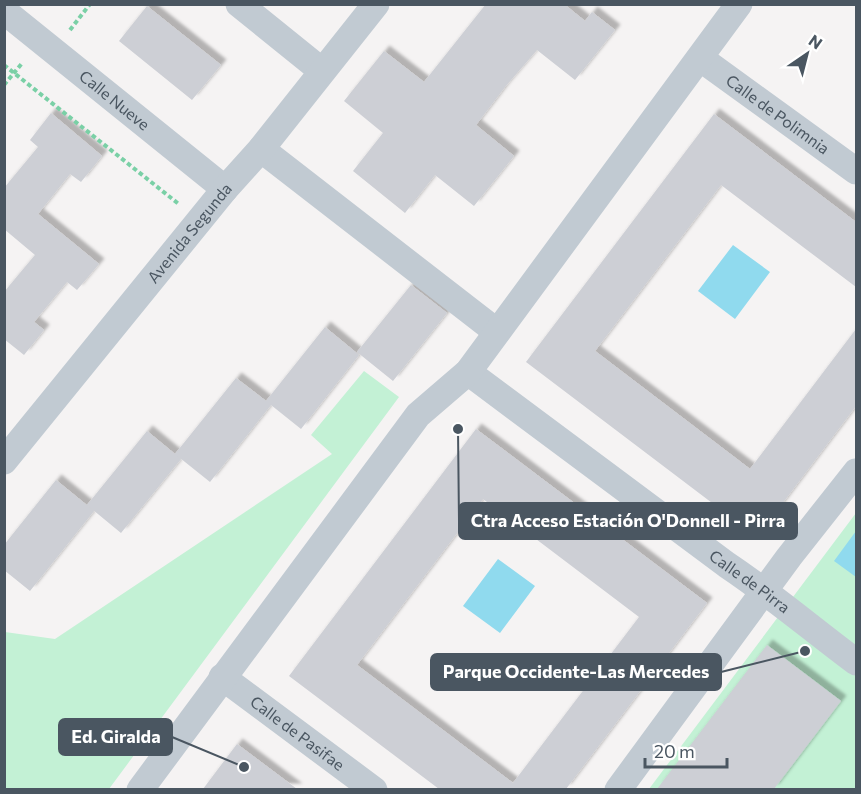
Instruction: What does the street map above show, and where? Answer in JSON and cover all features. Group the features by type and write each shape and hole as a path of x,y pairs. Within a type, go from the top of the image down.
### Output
{"street":[{"path":"239,4 322,71"},
{"name":"Avenida Segunda","path":"4,461 225,189 261,149 376,4"},
{"path":"140,789 418,415 468,372 739,4"},
{"name":"Calle Nueve","path":"4,11 225,189"},
{"name":"Calle de Polimnia","path":"700,58 856,171"},
{"path":"261,149 497,332"},
{"name":"Calle de Pirra","path":"468,372 765,591 856,662"},
{"path":"618,789 856,472"},
{"name":"Calle de Pasifae","path":"222,677 374,789"}],"path":[{"path":"4,65 200,221"}],"green space":[{"path":"364,371 399,397 109,789 5,789 5,632 55,639 332,454 311,435"},
{"path":"856,513 856,789 649,789"}],"water":[{"path":"733,245 770,272 735,319 698,291"},
{"path":"856,531 856,577 834,561"},
{"path":"498,559 535,586 500,633 463,606"}],"building":[{"path":"486,4 564,4 585,21 592,12 615,30 575,80 537,50 505,87 476,125 514,156 474,206 435,175 405,213 353,171 383,133 344,101 384,51 424,82"},
{"path":"147,6 221,65 192,100 119,41"},
{"path":"51,113 102,156 81,182 70,174 38,214 99,264 77,290 67,282 34,322 44,330 24,355 4,339 4,292 35,255 4,229 4,188 38,147 30,140"},
{"path":"714,114 856,222 856,287 721,185 595,351 750,469 856,329 856,406 757,537 526,362"},
{"path":"411,285 447,313 393,381 357,352"},
{"path":"325,327 359,355 301,429 271,405 210,482 175,454 236,378 266,401"},
{"path":"476,429 707,603 566,789 439,789 289,676","holes":["483,499 639,617 513,783 357,665"]},
{"path":"147,431 181,459 121,533 87,505"},
{"path":"56,480 94,511 30,591 4,570 4,545"},
{"path":"767,645 841,701 774,789 657,789"},
{"path":"237,744 297,789 203,789"}],"place":[{"name":"Ctra Acceso Estación O'Donnell - Pirra","path":"458,429"},
{"name":"Parque Occidente-Las Mercedes","path":"805,651"},
{"name":"Ed. Giralda","path":"244,767"}]}
